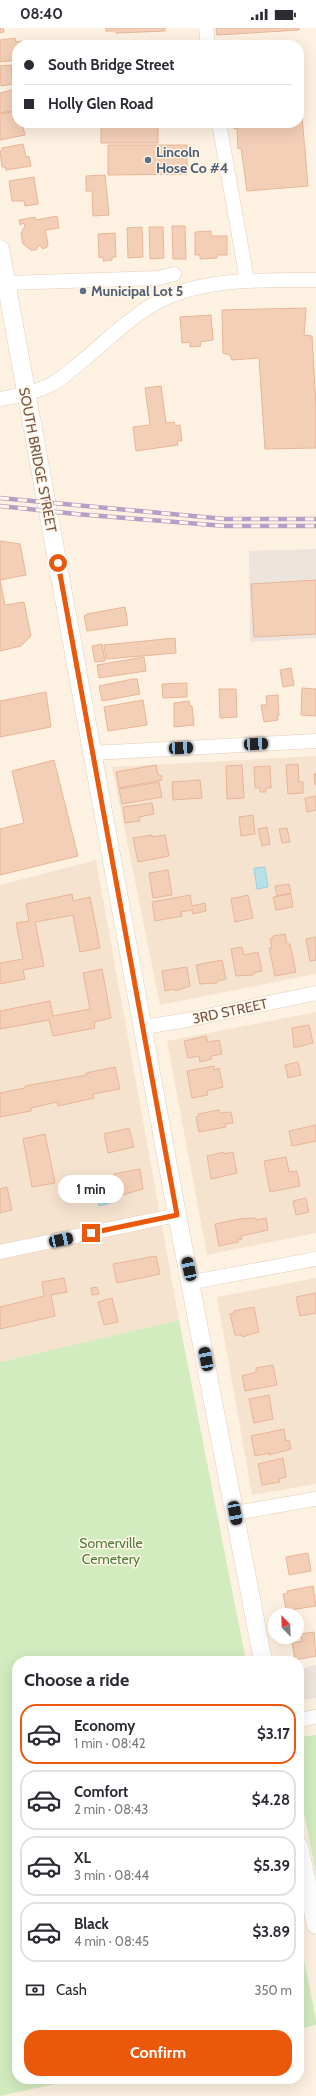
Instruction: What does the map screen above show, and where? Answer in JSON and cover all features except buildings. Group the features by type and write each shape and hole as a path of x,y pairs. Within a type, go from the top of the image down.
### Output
{"street":[{"path":"206,28 207,40"},
{"path":"220,128 247,280"},
{"name":"SOUTH BRIDGE STREET","path":"0,249 92,753 104,808 177,1215 192,1282 262,1656"},
{"path":"6,283 159,278 174,274"},
{"path":"0,399 26,395 50,385 63,377 127,323 151,305 165,298 201,287 247,280 316,280"},
{"path":"92,753 316,741"},
{"name":"3RD STREET","path":"144,1027 187,1020 316,993"},
{"path":"0,1252 177,1215"},
{"path":"192,1282 316,1259"},
{"path":"235,1513 316,1499"},
{"path":"304,1719 316,1717"},
{"path":"304,1869 316,1925"}],"shaded area":[{"path":"316,549 316,638 250,642 249,551"},
{"path":"316,756 316,974 160,1005 112,767"},
{"path":"96,860 179,1320 0,1362 0,885"},
{"path":"316,1012 316,1233 207,1255 167,1041"},
{"path":"316,1278 316,1484 252,1495 217,1297"},
{"path":"316,1665 316,1698 304,1699 304,1668"}],"green space":[{"name":"Somerville Cemetery","path":"179,1320 245,1656 12,1656 12,2084 55,2084 0,2096 0,1362"},
{"path":"316,1735 316,1874 304,1813 304,1736"},
{"path":"304,1959 316,2020 316,2025 304,2028"}],"water":[{"path":"265,867 268,887 257,889 254,868"},
{"path":"112,1191 114,1202 99,1206 96,1194"}],"railway":[{"path":"0,498 225,519 316,519"},
{"path":"0,506 76,514 225,526 316,526"}],"place":[{"name":"Lincoln Hose Co #4","path":"148,160"},
{"name":"Municipal Lot 5","path":"83,291"}],"route":[{"path":"58,563 92,753 103,801 142,1014 177,1215 91,1233"}]}
